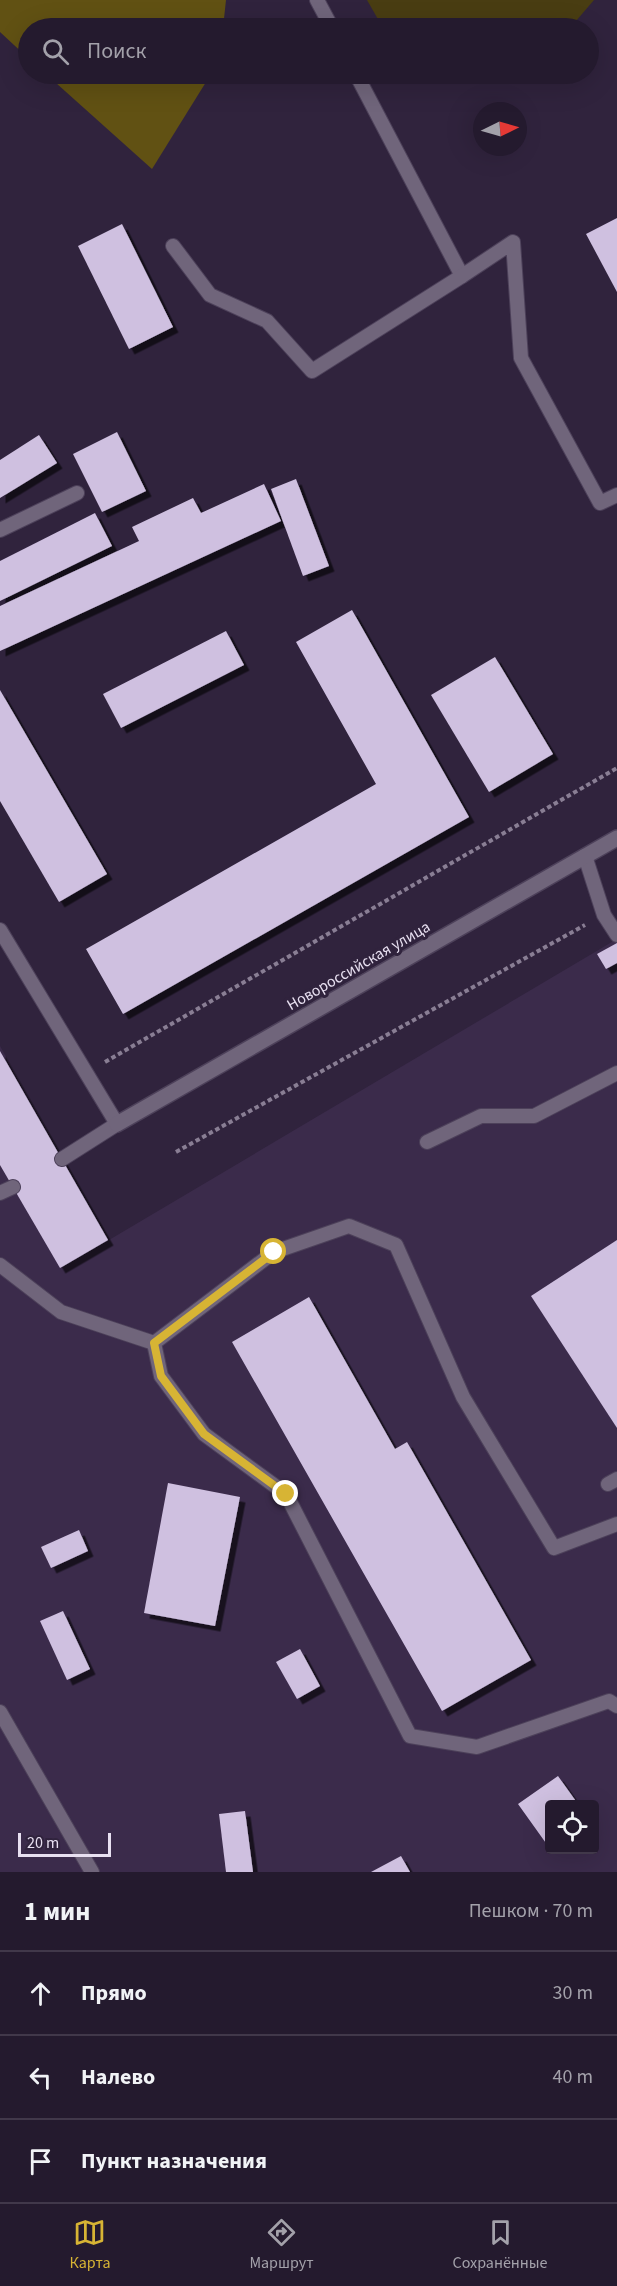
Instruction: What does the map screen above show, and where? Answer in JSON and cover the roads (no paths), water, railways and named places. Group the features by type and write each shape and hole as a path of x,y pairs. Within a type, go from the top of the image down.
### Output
{"street":[{"name":"Новороссийская улица","path":"117,1124 617,838"}],"lane":[{"path":"317,0 327,18"},
{"path":"361,84 462,276"},
{"path":"173,246 210,295 267,321 312,371 513,242 521,358 600,503 617,495"},
{"path":"0,530 78,493"},
{"path":"585,856 604,915 617,935"},
{"path":"0,930 117,1124 62,1159"},
{"path":"427,1142 481,1116 534,1116 617,1073"},
{"path":"154,1343 274,1252 348,1226 396,1245 463,1397 554,1548 617,1524"},
{"path":"0,1265 61,1312 154,1343"},
{"path":"154,1343 161,1376 204,1434 286,1494 410,1737 477,1748 609,1701 617,1706"},
{"path":"0,1712 92,1872"}]}
